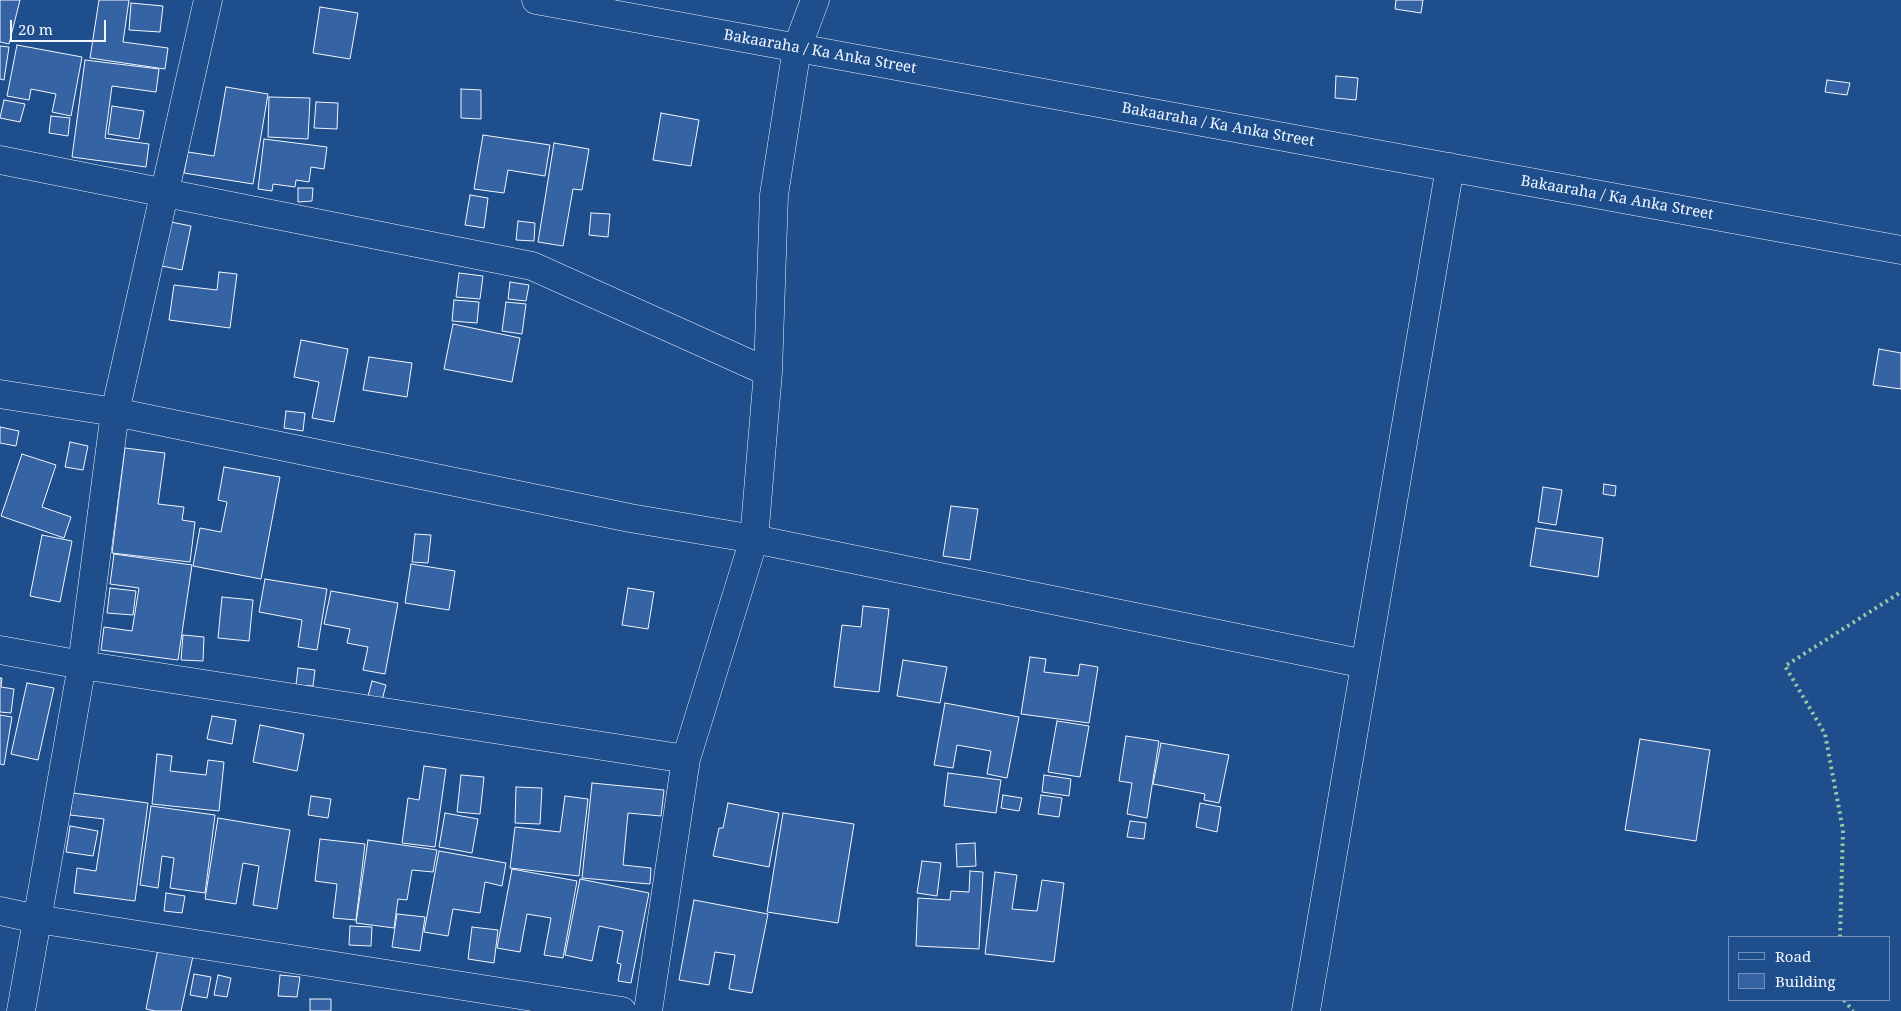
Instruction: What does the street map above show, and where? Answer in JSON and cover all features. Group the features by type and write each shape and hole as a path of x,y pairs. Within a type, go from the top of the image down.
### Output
{"street":[{"path":"22,1011 82,665 115,412 208,0"},
{"name":"Bakaaraha / Ka Anka Street","path":"536,0 1901,250"},
{"path":"648,1011 686,759 754,539 768,372 774,195 797,48 815,0"},
{"path":"0,160 532,266 768,372"},
{"path":"1306,1011 1450,168"},
{"path":"0,394 115,412 630,518 754,539 1365,664"},
{"path":"0,650 82,665 686,759"},
{"path":"0,911 37,919 622,1011"}],"building":[{"path":"0,0 20,0 9,44 0,42"},
{"path":"99,0 129,0 123,42 168,48 165,69 90,58"},
{"path":"1396,0 1423,0 1421,13 1395,9"},
{"path":"131,3 163,6 160,32 129,30"},
{"path":"320,7 358,13 350,59 313,53"},
{"path":"17,45 82,57 71,116 52,112 56,94 31,89 29,100 7,96"},
{"path":"0,46 9,47 4,80 0,79"},
{"path":"85,60 159,69 156,92 112,86 105,138 149,144 146,167 72,157"},
{"path":"1336,76 1358,78 1356,100 1335,98"},
{"path":"1827,80 1850,83 1847,95 1825,92"},
{"path":"226,87 268,94 253,184 184,173 188,152 214,156"},
{"path":"461,89 481,90 481,119 461,118"},
{"path":"269,97 310,98 308,139 268,137"},
{"path":"4,100 25,104 20,122 0,118"},
{"path":"316,102 338,103 337,129 314,128"},
{"path":"112,106 144,111 139,139 108,134"},
{"path":"661,113 699,120 691,166 653,160"},
{"path":"51,116 70,118 68,136 49,133"},
{"path":"483,135 550,145 545,176 508,170 504,193 474,189"},
{"path":"264,139 327,147 324,169 311,167 309,182 296,180 295,187 273,184 272,191 258,189"},
{"path":"554,143 589,149 582,190 573,189 563,246 538,242"},
{"path":"298,188 313,188 312,201 298,202"},
{"path":"470,195 488,198 484,228 465,225"},
{"path":"591,213 610,214 608,237 589,235"},
{"path":"518,221 535,223 534,241 516,240"},
{"path":"171,222 191,226 182,270 162,266"},
{"path":"219,272 237,274 230,328 169,320 174,285 217,290"},
{"path":"459,273 483,276 480,299 456,297"},
{"path":"510,282 529,285 526,301 508,299"},
{"path":"454,300 479,302 477,323 452,321"},
{"path":"506,302 526,304 522,334 502,331"},
{"path":"453,324 520,338 512,382 444,369"},
{"path":"301,340 348,349 334,422 312,418 319,382 294,377"},
{"path":"1879,349 1901,353 1901,389 1873,385"},
{"path":"369,357 412,363 407,397 363,390"},
{"path":"286,411 305,413 303,431 284,428"},
{"path":"0,427 19,431 16,446 0,443"},
{"path":"70,442 88,446 83,470 65,467"},
{"path":"125,448 165,453 158,504 184,507 182,520 195,522 190,562 112,553"},
{"path":"22,454 56,465 42,507 71,517 64,538 1,516"},
{"path":"224,467 280,477 261,579 193,566 200,528 221,532 227,502 218,500"},
{"path":"1604,484 1616,486 1615,496 1603,494"},
{"path":"1543,487 1562,490 1556,525 1538,522"},
{"path":"951,506 978,509 970,560 943,556"},
{"path":"1536,528 1603,538 1598,577 1530,566"},
{"path":"415,534 431,535 428,563 412,562"},
{"path":"42,535 72,541 60,602 30,596"},
{"path":"114,554 192,565 178,660 101,650 104,627 132,631 139,588 110,584"},
{"path":"411,564 455,571 449,610 405,603"},
{"path":"265,579 327,589 317,650 298,647 302,620 259,612"},
{"path":"110,588 136,591 133,615 107,613"},
{"path":"628,588 654,592 648,629 622,625"},
{"path":"331,591 398,603 385,674 363,670 368,647 347,643 350,629 324,624"},
{"path":"222,597 253,600 249,641 218,638"},
{"path":"863,606 889,609 879,692 834,687 842,625 861,627"},
{"path":"183,635 204,637 203,661 181,660"},
{"path":"1030,657 1046,659 1044,672 1078,676 1080,664 1098,667 1089,723 1021,714"},
{"path":"903,660 947,667 940,703 897,696"},
{"path":"298,668 315,670 313,686 296,685"},
{"path":"0,678 2,678 1,687 14,689 11,713 0,712"},
{"path":"372,681 386,685 381,704 367,700"},
{"path":"27,683 54,688 38,760 11,754"},
{"path":"945,703 1019,717 1007,778 987,774 991,751 957,745 953,768 934,765"},
{"path":"0,715 12,717 4,765 0,764"},
{"path":"212,716 236,720 232,744 207,739"},
{"path":"1057,721 1089,726 1080,777 1048,772"},
{"path":"260,725 304,734 297,771 253,762"},
{"path":"1126,736 1159,741 1147,818 1127,814 1132,783 1119,781"},
{"path":"1640,739 1710,750 1696,841 1625,830"},
{"path":"1161,743 1229,755 1219,803 1204,800 1205,794 1153,784"},
{"path":"157,754 172,756 170,771 206,775 208,760 224,762 219,811 152,804"},
{"path":"424,766 446,769 435,847 402,843 408,798 419,800"},
{"path":"948,773 1001,780 996,813 944,806"},
{"path":"461,775 484,777 480,814 457,812"},
{"path":"1044,775 1071,779 1069,796 1042,792"},
{"path":"592,783 664,790 661,816 628,813 623,865 651,868 650,884 582,878"},
{"path":"516,787 542,788 540,824 515,823"},
{"path":"73,793 148,803 135,901 74,893 77,868 96,871 104,819 70,815"},
{"path":"1003,795 1022,798 1019,811 1001,808"},
{"path":"1041,795 1062,798 1059,817 1038,814"},
{"path":"311,796 331,799 328,818 308,815"},
{"path":"565,796 588,799 579,876 510,868 515,827 560,832"},
{"path":"728,803 779,813 769,867 713,856 719,828 723,828"},
{"path":"1200,803 1221,807 1217,832 1196,827"},
{"path":"151,806 215,815 205,893 170,888 174,858 162,856 158,888 140,885"},
{"path":"445,813 478,819 472,853 439,847"},
{"path":"783,813 854,824 838,923 767,912"},
{"path":"218,818 290,830 277,909 253,905 259,866 243,863 236,904 205,899"},
{"path":"1130,821 1146,823 1144,839 1127,837"},
{"path":"70,826 98,831 93,856 66,852"},
{"path":"320,839 365,844 356,920 333,918 337,884 315,881"},
{"path":"368,840 437,850 433,872 412,870 407,900 398,899 394,928 356,923"},
{"path":"975,843 976,866 957,867 956,844"},
{"path":"439,851 506,863 502,886 485,882 480,913 453,909 448,936 424,932"},
{"path":"922,861 941,863 937,896 917,893"},
{"path":"512,869 577,881 563,958 544,955 551,918 527,914 520,952 497,948"},
{"path":"970,871 983,872 979,949 916,946 918,898 950,900 951,891 969,892"},
{"path":"995,872 1017,875 1012,909 1037,911 1042,880 1064,883 1054,962 985,954"},
{"path":"580,879 649,893 631,983 618,981 621,964 617,963 623,931 599,926 592,961 565,955"},
{"path":"166,893 185,896 182,913 164,911"},
{"path":"694,900 768,914 752,993 729,989 735,955 715,952 709,985 679,980"},
{"path":"397,914 425,917 420,951 392,947"},
{"path":"350,926 372,927 371,946 349,945"},
{"path":"472,927 498,930 494,963 468,959"},
{"path":"158,949 193,956 181,1011 146,1009"},
{"path":"194,974 211,977 207,998 190,995"},
{"path":"218,975 231,978 227,997 214,995"},
{"path":"280,975 300,977 297,997 278,996"},
{"path":"310,999 331,999 331,1011 310,1011"}],"hedge":[{"path":"1840,936 1843,830 1825,734 1785,666 1901,592"},
{"path":"1845,1001 1853,1011"}]}
